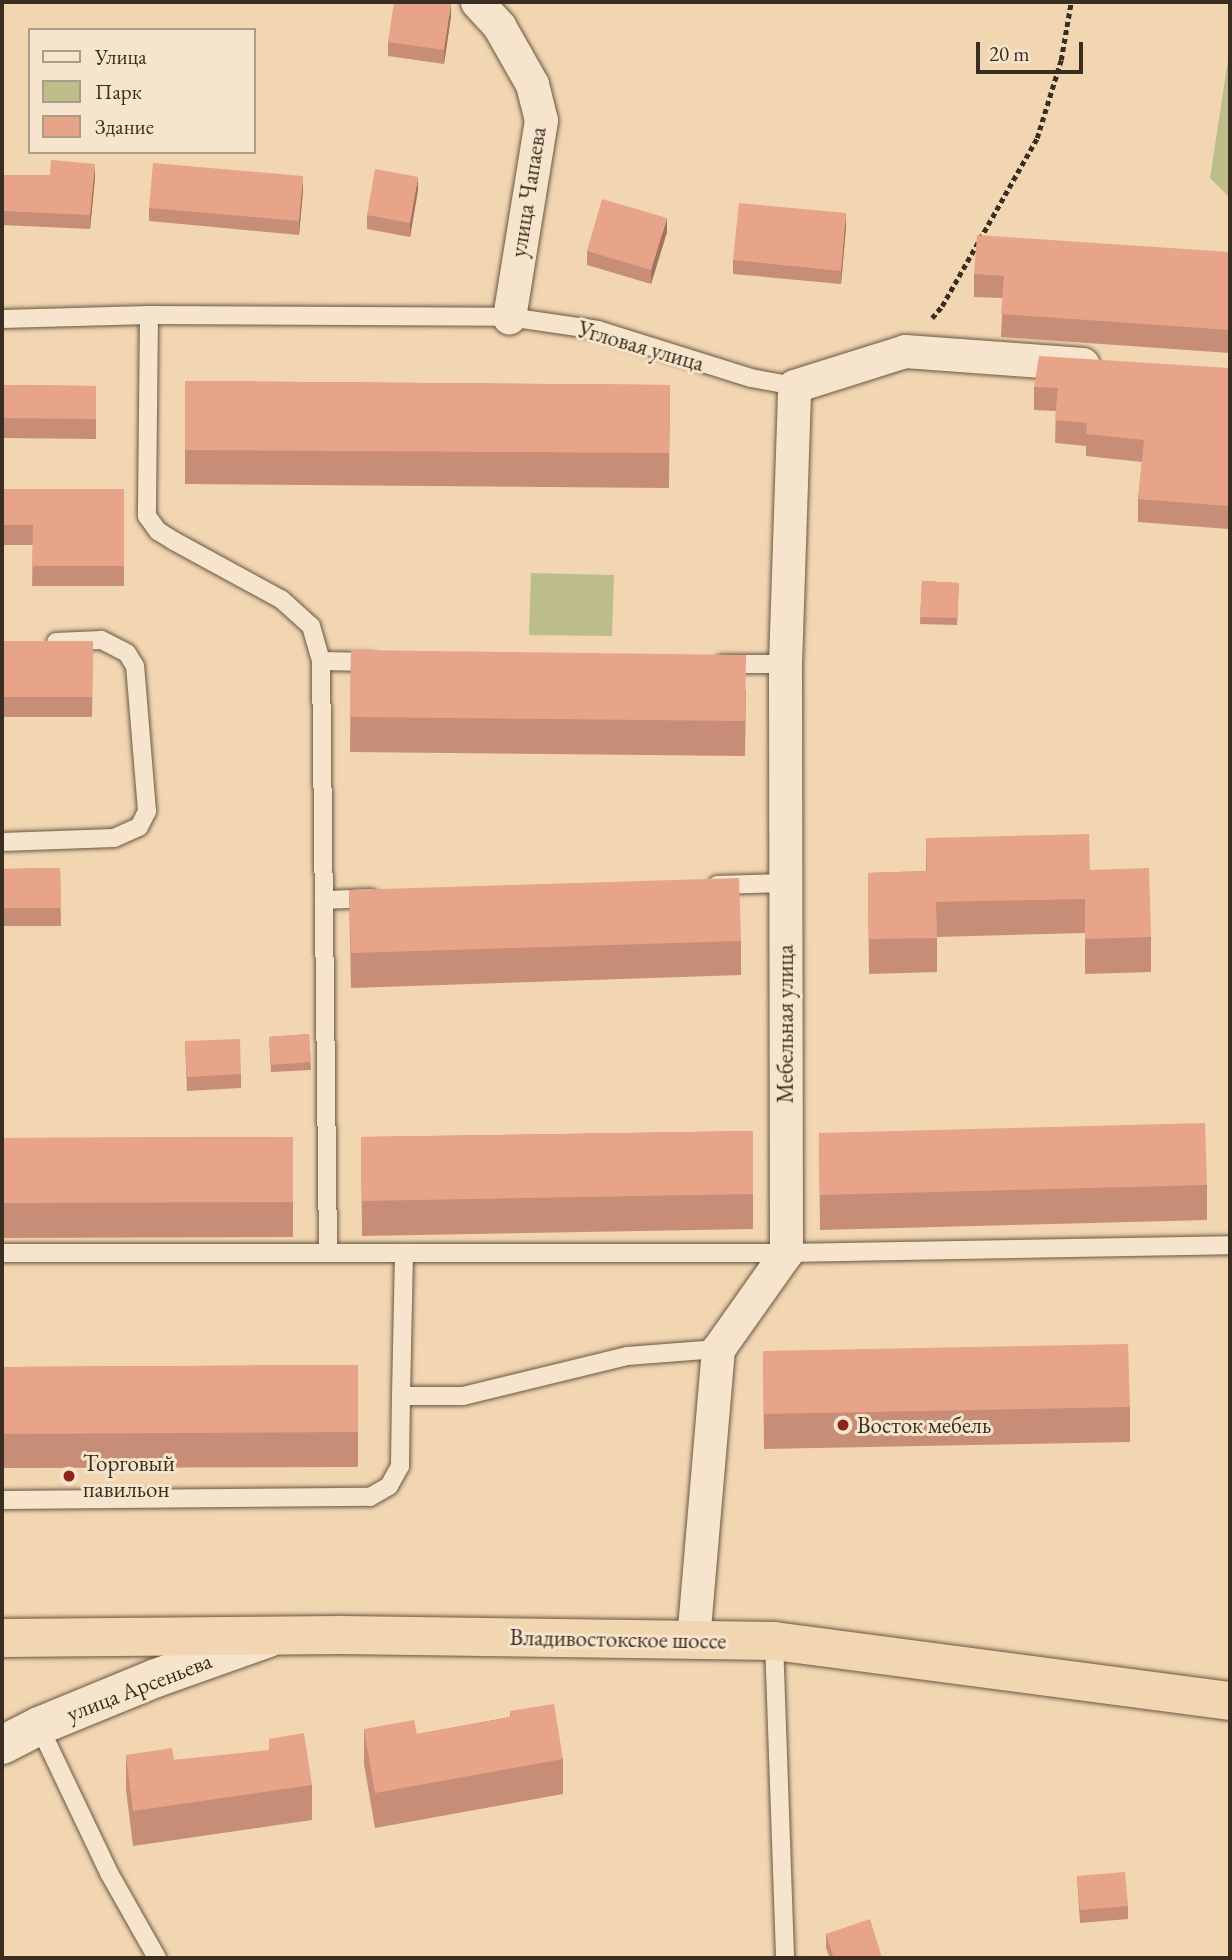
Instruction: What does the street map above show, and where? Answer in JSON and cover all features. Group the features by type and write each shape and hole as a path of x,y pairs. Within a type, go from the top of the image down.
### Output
{"highway":[{"name":"Владивостокское шоссе","path":"2,1638 278,1635 774,1641 1230,1701"}],"street":[{"name":"улица Чапаева","path":"477,2 499,26 532,84 541,120 509,317"},
{"name":"Угловая улица","path":"794,386 905,351 1111,366"},
{"name":"Мебельная улица","path":"786,1253 785,664 794,386"},
{"path":"693,1640 718,1349 786,1253"},
{"name":"улица Арсеньева","path":"2,1745 39,1726 156,1678 278,1635"}],"lane":[{"name":"Угловая улица","path":"2,320 149,315 509,317 598,330 751,379 794,386"},
{"path":"149,315 147,516 158,531 174,541 282,600 311,626 321,661 328,1252"},
{"path":"2,842 114,838 139,827 147,811 135,666 127,653 101,640 39,642"},
{"path":"321,661 389,662"},
{"path":"704,664 785,664"},
{"path":"700,886 784,883"},
{"path":"324,900 394,897"},
{"path":"2,1253 786,1253 1230,1245"},
{"path":"2,1500 370,1497 388,1486 400,1466 404,1253"},
{"path":"401,1396 463,1396 627,1356 718,1349"},
{"path":"774,1641 785,1958"},
{"path":"39,1726 109,1873 157,1958"}],"path":[{"path":"905,351 942,306 1037,138 1061,60 1071,2"}],"green space":[{"path":"1230,47 1230,198 1210,178"},
{"path":"531,573 614,575 612,636 529,635"}],"building":[{"path":"394,2 451,3 444,50 388,42"},
{"path":"51,160 95,164 90,215 2,211 2,175 50,175"},
{"path":"153,163 303,176 299,221 149,208"},
{"path":"375,169 418,177 410,223 367,215"},
{"path":"602,199 667,218 651,270 587,251"},
{"path":"739,203 846,213 841,271 733,260"},
{"path":"977,235 1230,252 1230,330 1001,314 1004,276 974,274"},
{"path":"1039,356 1230,368 1228,506 1138,499 1144,440 1086,434 1087,423 1055,420 1058,388 1034,387"},
{"path":"185,381 670,385 669,453 185,450"},
{"path":"2,385 96,386 96,419 2,418"},
{"path":"2,489 124,489 124,566 32,566 33,525 2,525"},
{"path":"922,581 959,583 957,618 920,617"},
{"path":"2,641 93,641 92,697 2,697"},
{"path":"351,650 746,655 745,721 350,717"},
{"path":"1089,834 1090,870 1149,868 1151,937 1085,939 1085,899 936,902 937,938 869,939 868,873 927,871 926,838"},
{"path":"60,868 61,908 2,908 2,869"},
{"path":"739,878 741,941 351,953 349,890"},
{"path":"309,1034 311,1062 271,1065 269,1037"},
{"path":"240,1039 241,1074 187,1077 185,1041"},
{"path":"1205,1123 1207,1185 820,1195 819,1133"},
{"path":"753,1131 753,1194 362,1201 361,1137"},
{"path":"293,1137 293,1202 2,1203 2,1138"},
{"path":"1128,1344 1130,1407 764,1414 763,1351"},
{"path":"358,1365 358,1432 2,1434 2,1367"},
{"path":"554,1704 563,1759 375,1793 364,1729 414,1720 417,1734 511,1717 510,1711"},
{"path":"304,1733 312,1785 133,1811 126,1755 172,1748 174,1760 269,1750 269,1739"},
{"path":"1125,1872 1128,1906 1080,1910 1077,1876"},
{"path":"870,1919 882,1958 834,1958 826,1934"}],"place":[{"name":"Восток мебель","path":"843,1425"},
{"name":"Торговый павильон","path":"69,1476"}]}
